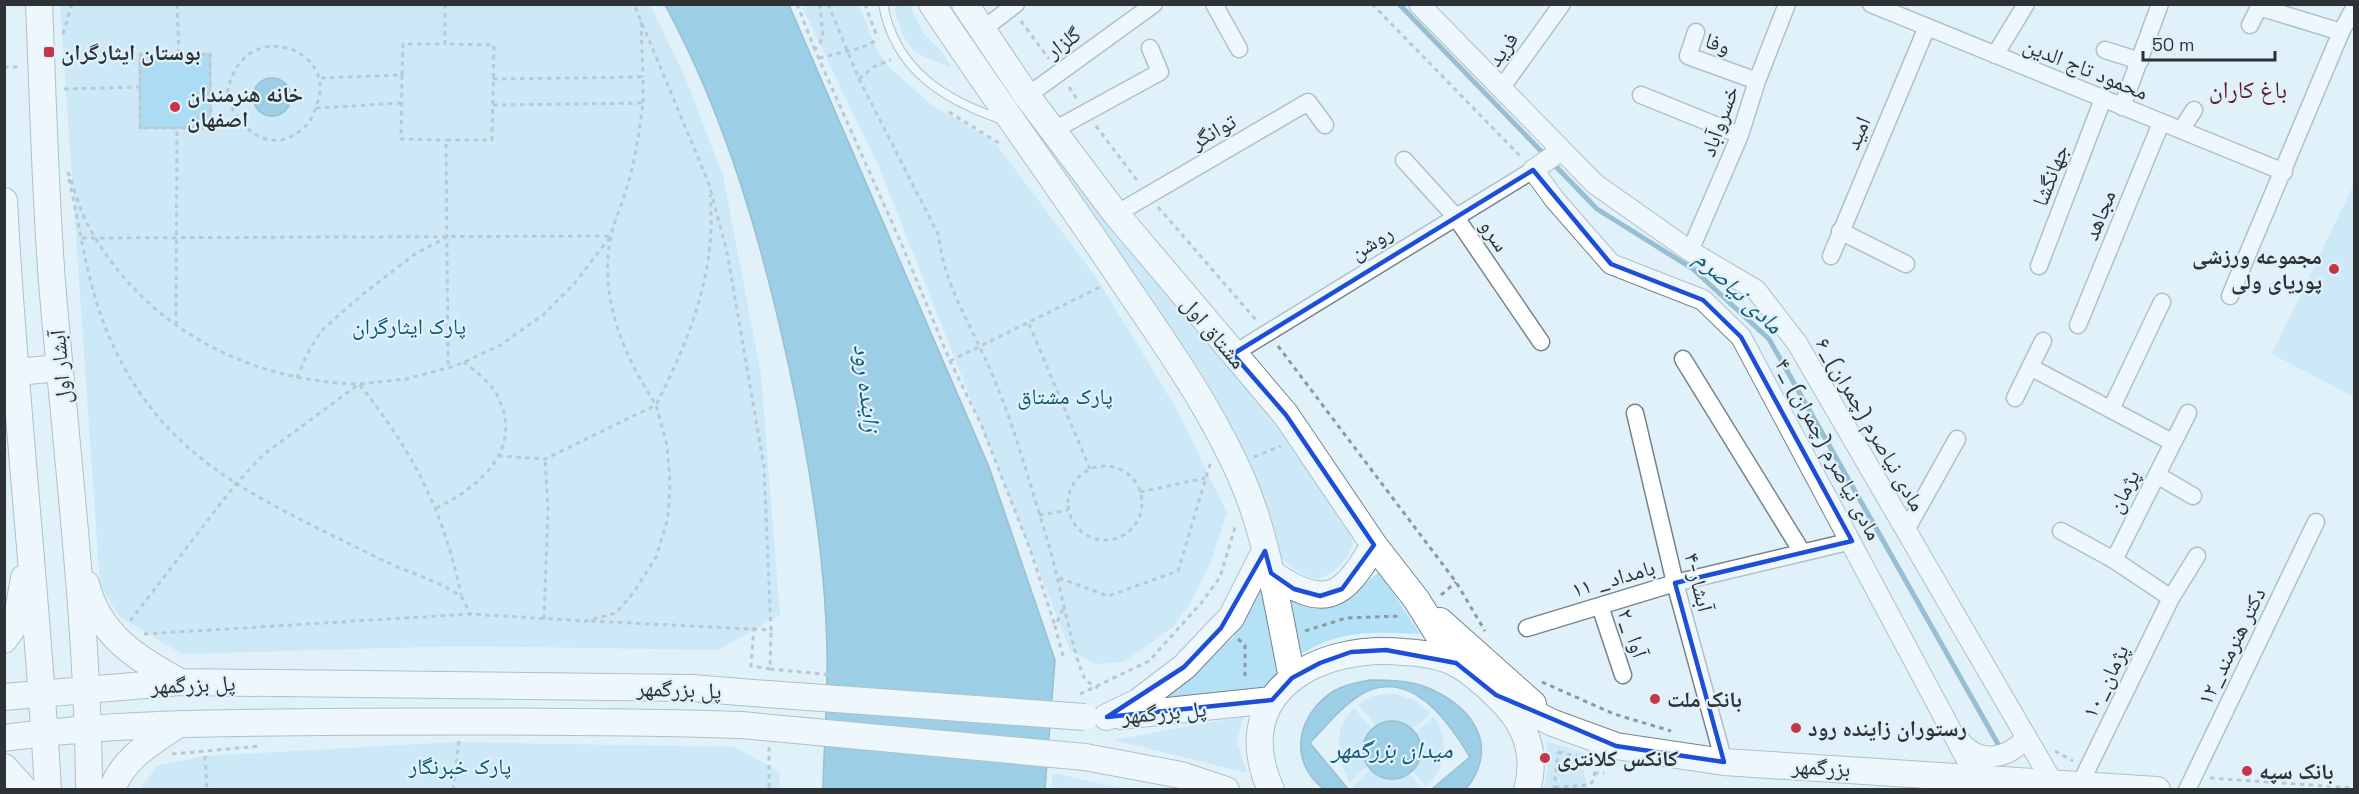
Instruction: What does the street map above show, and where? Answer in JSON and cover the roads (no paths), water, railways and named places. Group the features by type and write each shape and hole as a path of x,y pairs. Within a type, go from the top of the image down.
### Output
{"main road":[{"name":"آبشار اول","path":"39,4 52,279 75,545 88,729 89,789"},
{"name":"مشتاق اول","path":"932,4 1006,133 1172,353 1215,422 1226,463 1244,482 1267,561 1281,681"},
{"name":"مشتاق اول","path":"965,4 1027,96 1116,214 1286,415 1374,545 1423,603 1456,663"},
{"name":"آبشار اول","path":"4,201 7,299 16,372 13,430 29,539 48,789"},
{"path":"16,372 60,368"},
{"path":"4,640 16,623 29,539"},
{"path":"75,545 91,606 112,637 180,682"},
{"path":"1090,710 1138,702 1184,667 1231,618 1267,561 1294,589 1320,596 1342,589 1356,576 1374,545"},
{"path":"1423,603 1558,737"},
{"path":"1271,789 1258,750 1260,723 1281,681 1320,663 1361,651 1386,650 1422,653 1456,663 1496,695 1512,711 1530,748 1530,777 1527,789"},
{"name":"پل بزرگمهر","path":"4,696 180,682 645,687 1090,710 1281,681"},
{"name":"بزرگمهر","path":"1496,695 1558,737 1724,762 2053,783 2084,776 2157,789"},
{"name":"پل بزرگمهر","path":"4,738 88,729 179,724 368,722 741,725 1085,757 1226,789"},
{"path":"112,789 116,777 142,748 179,724"},
{"path":"4,767 25,789"}],"street":[{"name":"گلزار","path":"1027,96 1154,4"},
{"path":"1214,4 1239,49"},
{"name":"۶_مادی نیاصرم (چمران)","path":"1419,4 1500,90 1595,184 1690,251 1756,290 1790,334 2025,739 2053,783"},
{"name":"فرید","path":"1500,90 1562,4"},
{"name":"خسروآباد","path":"1690,251 1740,135 1757,81 1787,4"},
{"path":"2122,107 2160,4"},
{"path":"1995,55 2024,5"},
{"path":"982,30 1014,6"},
{"name":"محمود تاج الدین","path":"1879,6 2284,172"},
{"path":"2250,25 2259,7 2274,8 2341,32"},
{"path":"2230,296 2341,32 2355,8"},
{"name":"امید","path":"1831,256 1927,27"},
{"name":"وفا","path":"1696,32 1688,56 1757,81"},
{"path":"1054,130 1160,72 1150,48"},
{"path":"2105,50 2140,61"},
{"path":"1641,95 1740,135"},
{"name":"جهانگشا","path":"2039,266 2103,99"},
{"name":"توانگر","path":"1116,214 1308,102 1325,124"},
{"path":"2181,130 2194,110"},
{"name":"مجاهد","path":"2078,325 2161,123"},
{"path":"1533,170 1562,150"},
{"name":"سرو","path":"1404,160 1455,216 1541,342"},
{"name":"روشن","path":"1233,354 1533,170"},
{"name":"۴_ مادی نیاصرم (چمران)","path":"1533,170 1555,200 1611,264 1703,300 1741,337 1958,739 1976,777"},
{"path":"1840,231 1906,264"},
{"path":"2111,409 2162,302"},
{"path":"2015,398 2043,341"},
{"path":"1683,359 1802,552"},
{"path":"2030,367 2172,442"},
{"name":"۴-آبشار","path":"1635,413 1675,584 1724,762"},
{"name":"پژمان","path":"2114,560 2188,413"},
{"path":"1905,532 1957,440"},
{"path":"2157,475 2193,496"},
{"name":"۱۲_دکتر هنرمند","path":"2190,783 2316,522"},
{"path":"2061,531 2114,560 2170,598"},
{"name":"۱۱ _بامداد","path":"1527,628 1675,584 1852,541"},
{"name":"۱۰_پژمان","path":"2084,776 2170,598 2197,556"},
{"name":"۲_ آوا","path":"1600,606 1623,675"},
{"path":"1958,739 1967,749 1979,756 1992,758 2016,749 2025,739"}],"lane":[{"path":"883,4 886,18 906,61 942,93 974,110 1006,133"},
{"path":"1558,737 1611,754 1722,771 2020,789"}],"water":[{"name":"زاینده رود","path":"665,5 789,5 989,467 1055,660 1045,789 823,789 827,684 826,614 815,507 796,402 767,274 740,182 706,91"},
{"path":"272,78 286,83 291,97 286,111 272,116 258,111 253,97 258,83"},
{"path":"1370,680 1402,681 1420,685 1437,692 1465,713 1475,726 1480,740 1481,756 1477,772 1466,789 1432,789 1470,757 1451,728 1426,701 1411,692 1395,687 1378,688 1360,695 1340,711 1310,743 1348,789 1324,789 1312,778 1301,752 1301,738 1312,712 1334,691 1347,685"},
{"name":"میدان بزرگمهر","path":"1392,721 1403,723 1413,729 1419,739 1421,750 1419,761 1413,771 1403,777 1392,779 1381,777 1371,771 1365,761 1363,750 1365,739 1371,729 1381,723"}],"waterway":[{"name":"مادی نیاصرم","path":"1399,4 1597,209 1693,269 1769,339 1998,744"}],"place":[{"name":"بوستان ایثارگران","path":"49,52"},
{"name":"خانه هنرمندان اصفهان","path":"175,107"},
{"name":"مجموعه ورزشی پوریای ولی","path":"2334,269"},
{"name":"بانک ملت","path":"1655,699"},
{"name":"رستوران زاینده رود","path":"1796,728"},
{"name":"کانکس کلانتری","path":"1545,758"},
{"name":"بانک سپه","path":"2247,771"}],"district":[{"name":"باغ کاران","path":"2248,90"}],"park label":[{"name":"پارک ایثارگران","path":"409,326"},
{"name":"پارک مشتاق","path":"1065,396"},
{"name":"پارک خبرنگار","path":"460,766"}]}
